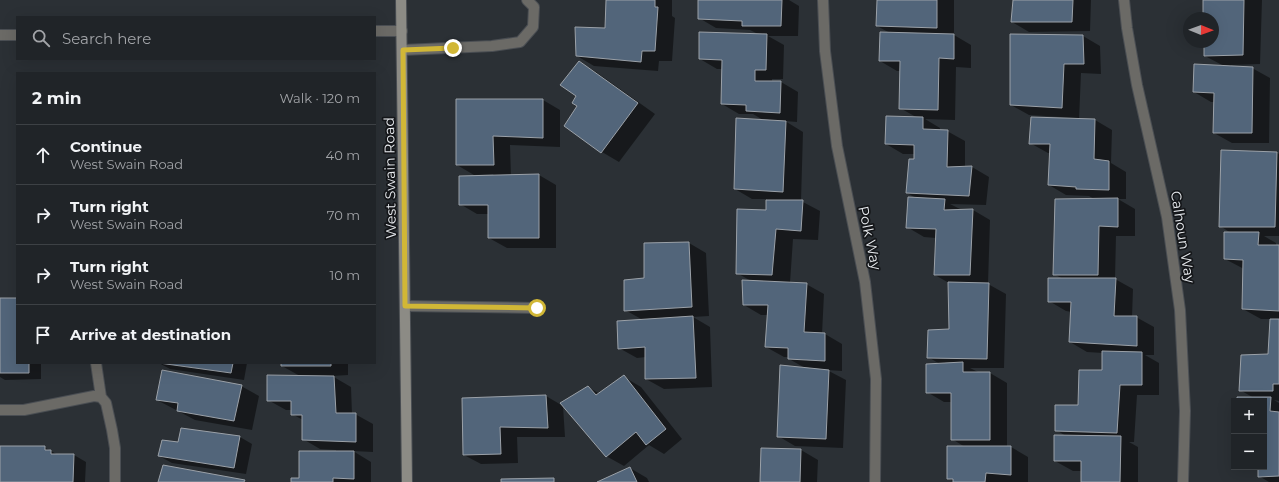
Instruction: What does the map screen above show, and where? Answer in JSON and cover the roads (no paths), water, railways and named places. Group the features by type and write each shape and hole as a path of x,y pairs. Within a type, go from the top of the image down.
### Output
{"street":[{"name":"West Swain Road","path":"401,0 403,50 407,482"},
{"path":"403,50 492,46 520,42 533,27 534,7 527,0"},
{"name":"Polk Way","path":"823,0 825,51 837,146 865,282 875,371 875,482"},
{"name":"Calhoun Way","path":"1124,0 1127,28 1137,85 1167,217 1180,310 1185,411 1183,482"},
{"path":"376,31 402,31"},
{"path":"0,35 16,35"},
{"path":"405,306 537,308"},
{"path":"96,364 101,397 106,403 115,448 115,482"},
{"path":"0,410 24,410 94,396 101,397"}]}
